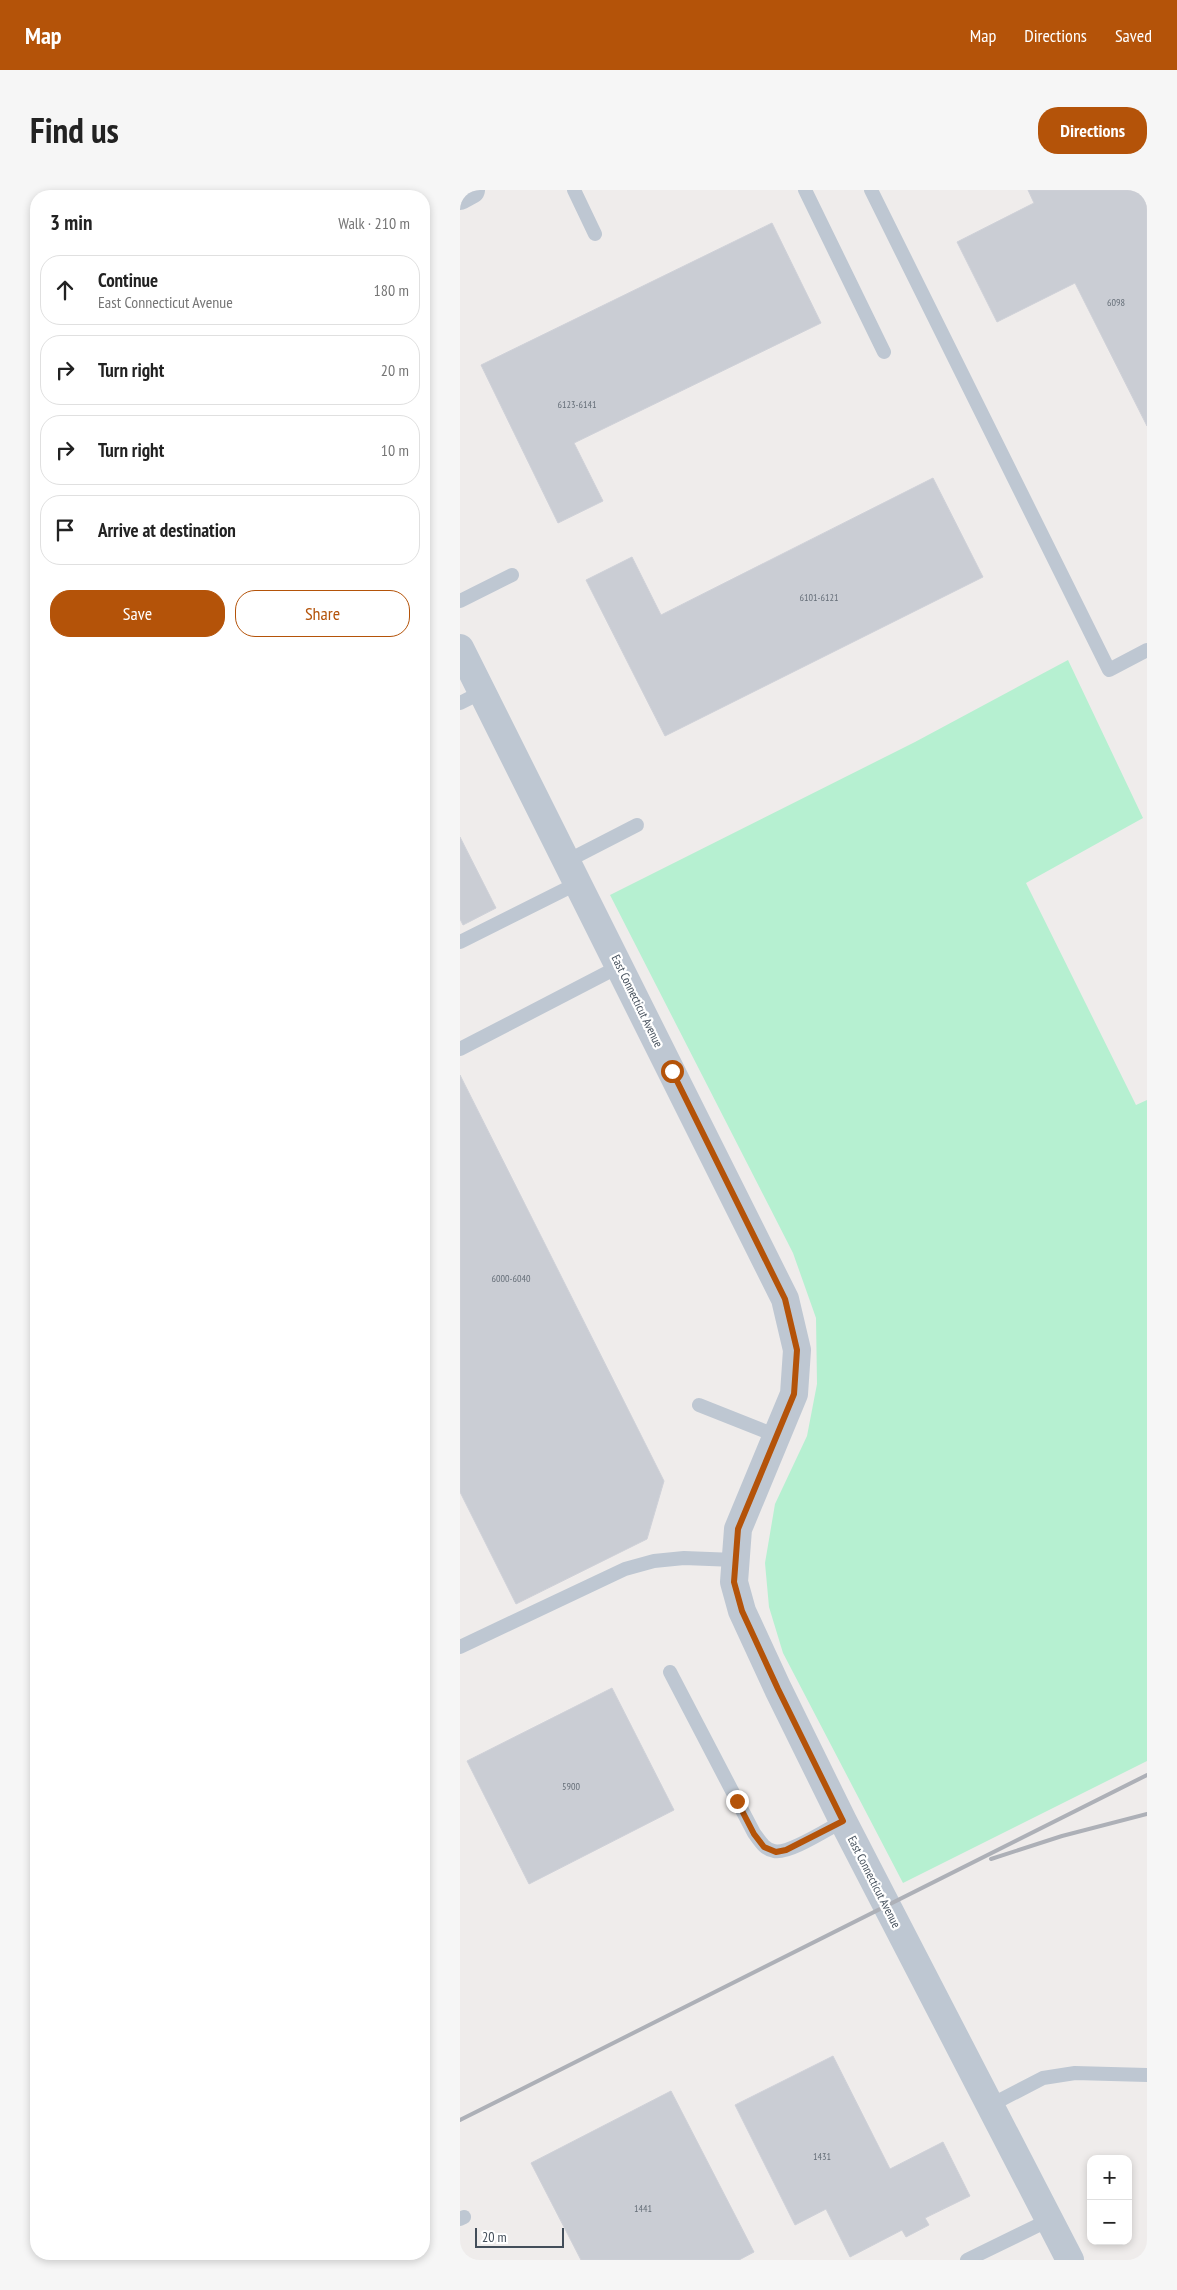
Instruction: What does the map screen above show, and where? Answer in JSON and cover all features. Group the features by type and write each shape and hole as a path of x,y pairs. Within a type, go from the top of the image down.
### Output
{"street":[{"path":"460,196 471,190"},
{"name":"East Connecticut Avenue","path":"460,648 471,698 573,872 785,1299 797,1350 794,1394 738,1529 734,1582 742,1611 843,1821 1070,2260"}],"lane":[{"path":"574,190 595,234"},
{"path":"805,190 884,352"},
{"path":"871,190 1109,670 1147,650"},
{"path":"460,601 512,575"},
{"path":"460,942 573,872 637,825"},
{"path":"460,1049 620,966"},
{"path":"699,1405 777,1436"},
{"path":"460,1647 625,1569 654,1561 684,1558 736,1560"},
{"path":"670,1672 754,1834 764,1847 776,1852 786,1850 843,1821"},
{"path":"989,2106 1043,2078 1075,2073 1147,2075"},
{"path":"967,2260 1049,2220"}],"green space":[{"path":"1068,660 1143,818 1026,883 1136,1105 1147,1100 1147,1761 903,1883 783,1653 769,1607 765,1563 775,1504 807,1436 817,1384 816,1318 793,1253 610,895 915,742"}],"building":[{"path":"1028,190 1147,190 1147,426 1075,283 997,322 957,242 1034,203"},
{"path":"772,223 821,323 574,443 603,501 558,523 481,365"},
{"path":"933,478 983,577 665,736 586,580 632,557 661,615"},
{"path":"460,837 496,908 463,925 460,919"},
{"path":"460,1075 664,1481 647,1539 516,1604 460,1492"},
{"path":"612,1688 674,1810 529,1884 467,1761"},
{"path":"833,2056 890,2169 943,2142 970,2196 925,2218 929,2225 906,2237 902,2230 850,2257 826,2209 795,2225 735,2105"},
{"path":"671,2091 754,2252 739,2260 581,2260 531,2163"}],"railway":[{"path":"460,2120 1147,1775"},
{"path":"991,1859 1062,1836 1147,1814"}],"route":[{"path":"672,1071 785,1299 797,1350 794,1394 738,1529 734,1582 742,1611 843,1821 786,1850 776,1852 764,1847 754,1834 737,1801"}]}
